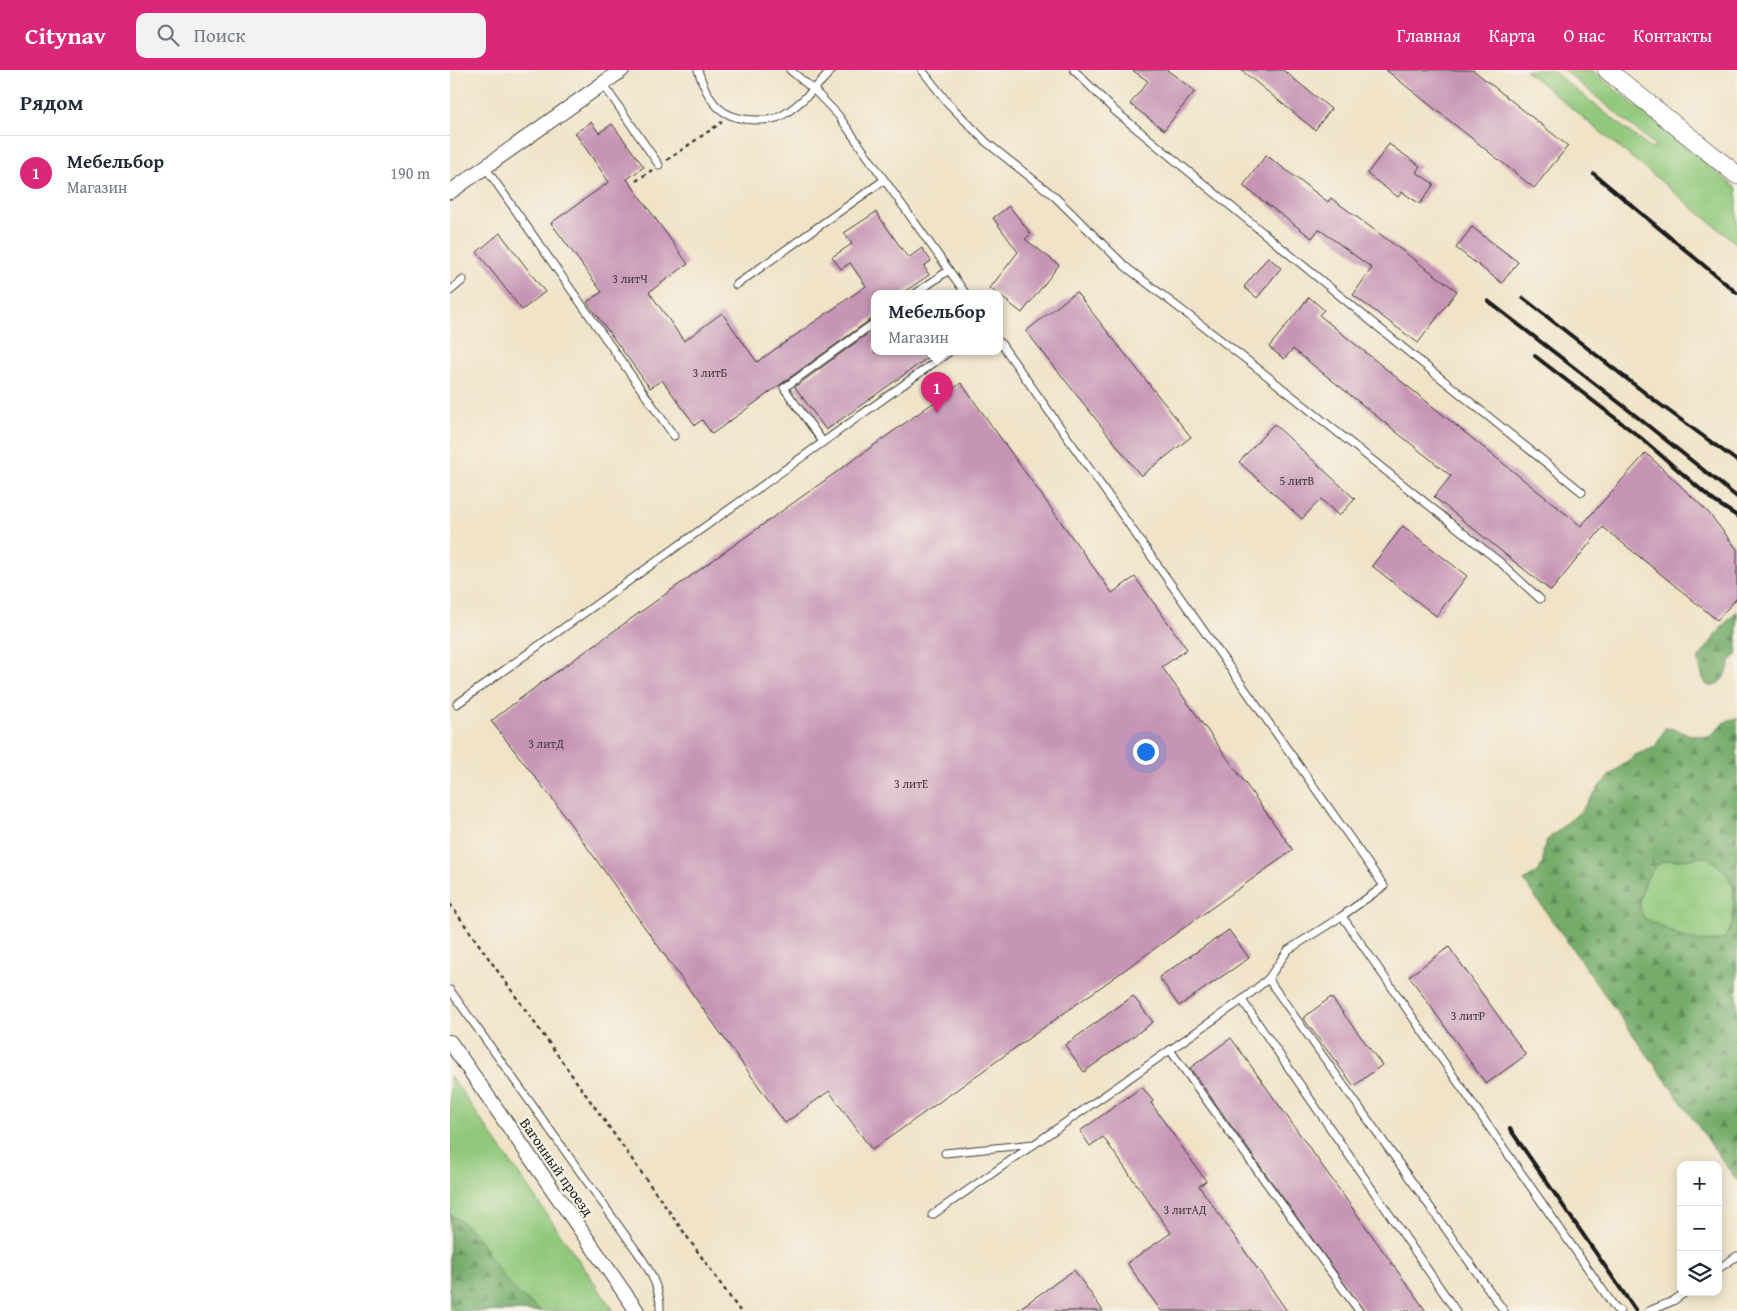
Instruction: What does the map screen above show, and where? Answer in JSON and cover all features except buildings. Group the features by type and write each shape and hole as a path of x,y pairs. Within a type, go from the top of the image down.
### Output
{"street":[{"path":"450,192 622,70"},
{"path":"1607,70 1737,175"},
{"name":"Вагонный проезд","path":"450,1042 637,1311"}],"lane":[{"path":"698,70 704,88 716,106 730,116 748,120 769,120 782,115 814,90 832,70"},
{"path":"790,70 814,90 838,115 963,290"},
{"path":"922,70 947,102 986,142 1054,196 1126,266 1261,370 1501,563 1540,598"},
{"path":"1074,70 1115,111 1582,492"},
{"path":"603,84 659,166"},
{"path":"485,167 674,436"},
{"path":"736,285 884,180"},
{"path":"921,290 949,270"},
{"path":"450,290 463,280"},
{"path":"823,442 784,388 871,326"},
{"path":"932,1215 1242,1000 1268,979 1288,950 1342,916 1384,886 1003,346"},
{"path":"457,704 945,355"},
{"path":"1342,916 1616,1309 1620,1311"},
{"path":"1268,979 1504,1311"},
{"path":"450,990 643,1260 653,1278 660,1311"},
{"path":"1242,1000 1456,1311"},
{"path":"1170,1050 1359,1311"},
{"path":"945,1152 1035,1144"},
{"path":"1722,1266 1737,1256"},
{"path":"1649,1311 1674,1301 1681,1296"}],"path":[{"path":"636,181 730,116"},
{"path":"930,365 949,392"},
{"path":"450,904 740,1311"}],"green space":[{"path":"1525,70 1551,70 1651,149 1656,146 1564,70 1592,70 1737,189 1737,244"},
{"path":"1737,611 1737,655 1730,661 1727,672 1718,684 1709,686 1703,679 1699,658 1722,627"},
{"path":"1737,718 1737,1181 1524,881 1539,871 1547,840 1581,811 1609,776 1635,755 1655,747 1665,728 1676,729 1686,734 1709,737 1732,719","holes":["1708,857 1726,872 1734,888 1733,920 1730,930 1724,939 1713,941 1693,940 1673,933 1644,918 1640,908 1641,894 1646,880 1655,867 1665,861"]},
{"path":"1708,857 1726,872 1734,888 1733,920 1730,930 1724,939 1703,941 1683,937 1644,918 1640,910 1641,894 1646,880 1655,867 1665,861"},
{"path":"450,1075 614,1311 450,1311"},
{"path":"450,1215 475,1234 512,1288 541,1311 456,1311 450,1303"}],"railway":[{"path":"1594,174 1737,293"},
{"path":"1523,298 1658,403 1737,461"},
{"path":"1488,301 1737,497"},
{"path":"1535,356 1641,438 1714,501 1737,516"},
{"path":"1510,1129 1636,1311"}],"place":[{"name":"Мебельбор","path":"937,413"}]}
